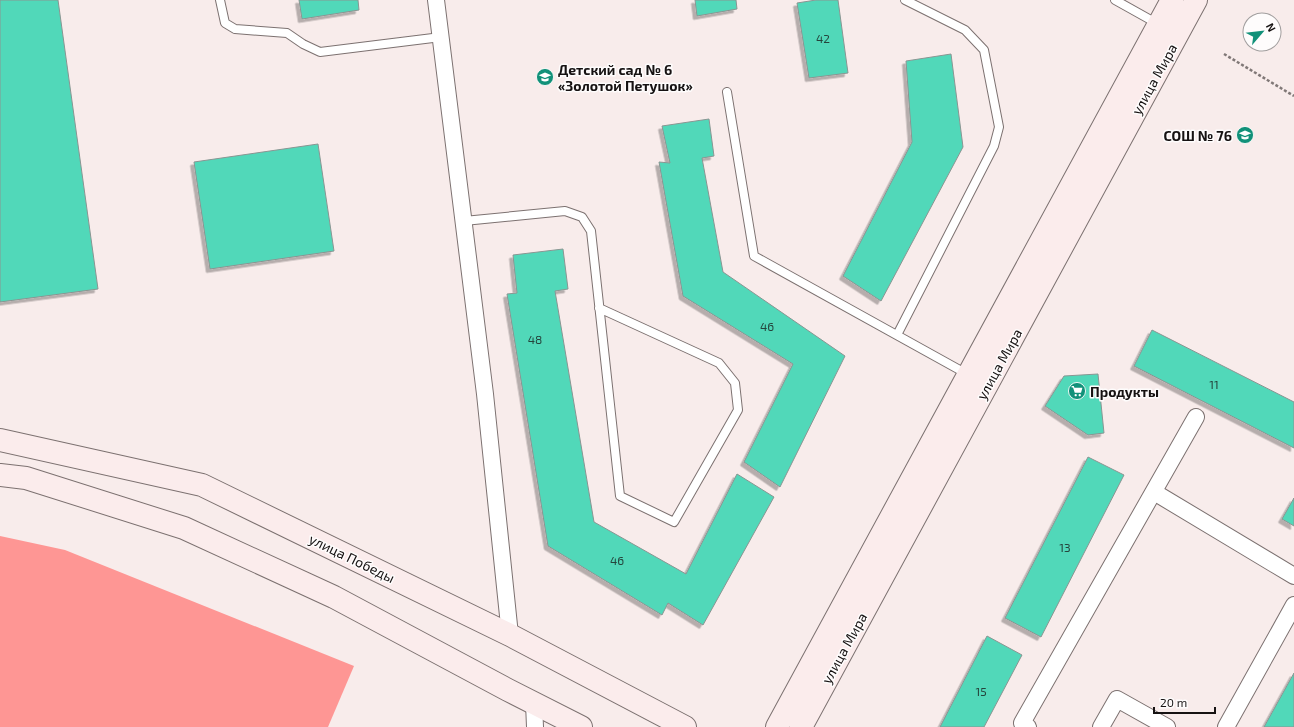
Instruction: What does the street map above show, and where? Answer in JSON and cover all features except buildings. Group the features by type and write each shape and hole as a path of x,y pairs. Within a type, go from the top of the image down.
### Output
{"street":[{"path":"436,0 485,394 510,636"},
{"name":"улица Мира","path":"1168,30 1172,0"},
{"name":"улица Мира","path":"801,727 978,380 1168,30 1196,0"},
{"name":"улица Мира","path":"777,727 978,380"},
{"path":"1028,727 1022,724 1196,417"},
{"name":"улица Победы","path":"0,440 202,485 510,636 686,727"},
{"path":"0,475 26,478 184,528 334,597 581,727"},
{"path":"1154,492 1294,576"},
{"path":"1226,727 1294,605"},
{"path":"1101,727 1117,699 1166,727"},
{"path":"534,703 535,727"}],"lane":[{"path":"220,0 225,23 235,29 287,32 303,44 320,52 441,37"},
{"path":"897,335 994,146 999,126 984,50 965,30 905,0"},
{"path":"1116,0 1168,30"},
{"path":"727,92 754,256 978,380"},
{"path":"464,221 565,211 582,217 591,231 620,496 674,522 738,410 735,383 718,363 600,308"}],"path":[{"path":"1224,54 1294,96"}],"shaded area":[{"path":"0,536 65,550 354,666 328,727 0,727"}],"place":[{"name":"Детский сад № 6 «Золотой Петушок»","path":"545,77"},
{"name":"СОШ № 76","path":"1245,135"},
{"name":"Продукты","path":"1077,391"}]}
